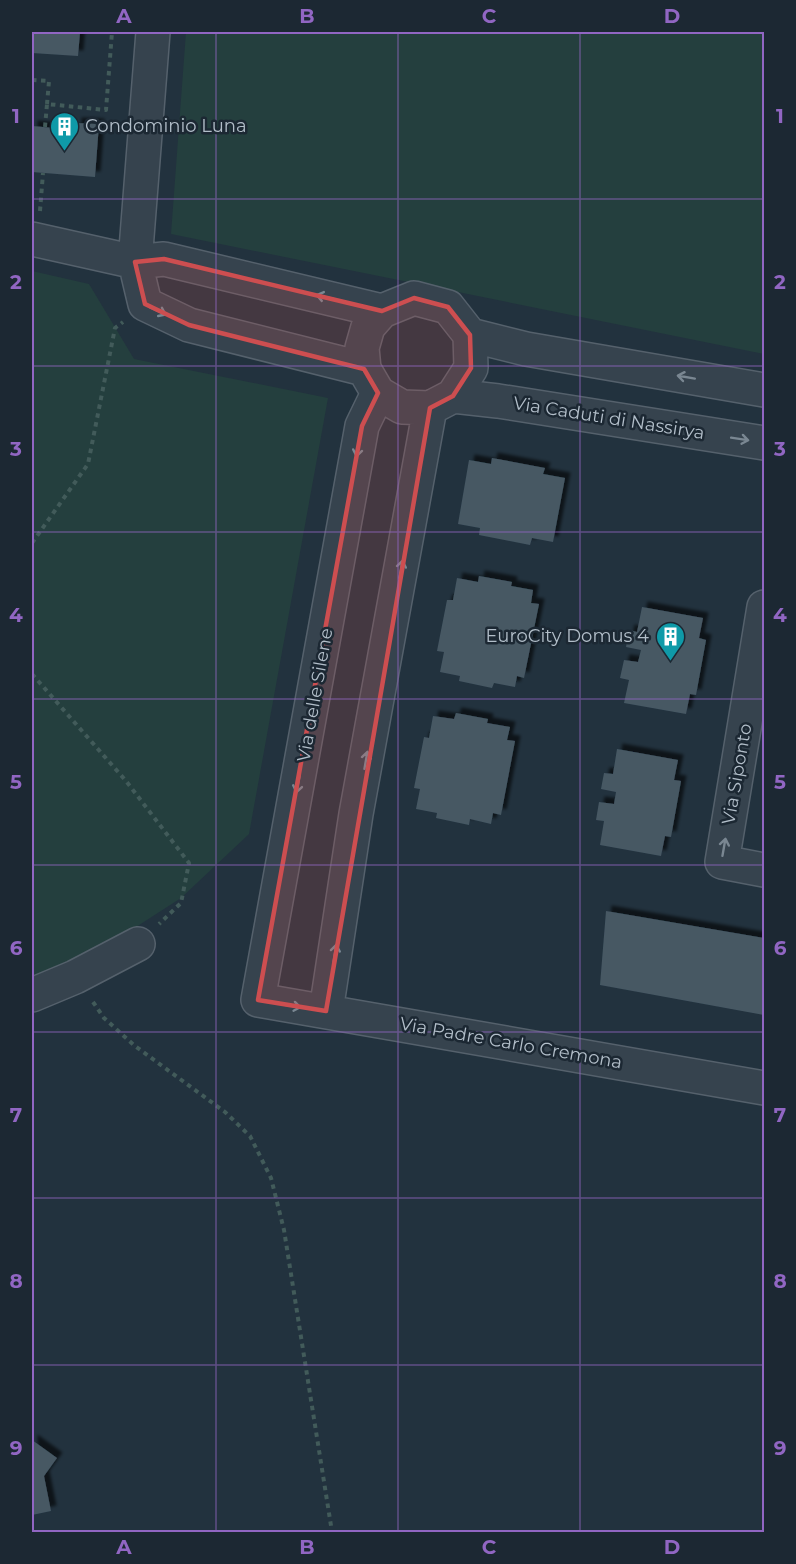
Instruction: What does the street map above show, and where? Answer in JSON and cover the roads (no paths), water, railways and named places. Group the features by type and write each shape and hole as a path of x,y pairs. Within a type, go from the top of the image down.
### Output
{"street":[{"path":"135,262 153,32"},
{"path":"36,226 135,262 164,259 382,311"},
{"name":"Via Caduti di Nassirya","path":"135,262 145,304 189,325 371,381 402,407 441,402 498,401 765,443"},
{"path":"326,1011 356,814 441,402 471,368 470,335 448,307 414,298 382,311 368,327 362,348 371,381"},
{"path":"470,335 526,349 765,390"},
{"name":"Via delle Silene","path":"258,1000 371,381"},
{"name":"Via Siponto","path":"765,607 722,862 765,870"},
{"path":"32,995 75,977 138,944"},
{"name":"Via Padre Carlo Cremona","path":"258,1000 765,1088"}],"place":[{"name":"Condominio Luna","path":"64,152"},
{"name":"EuroCity Domus 4","path":"670,662"}]}
